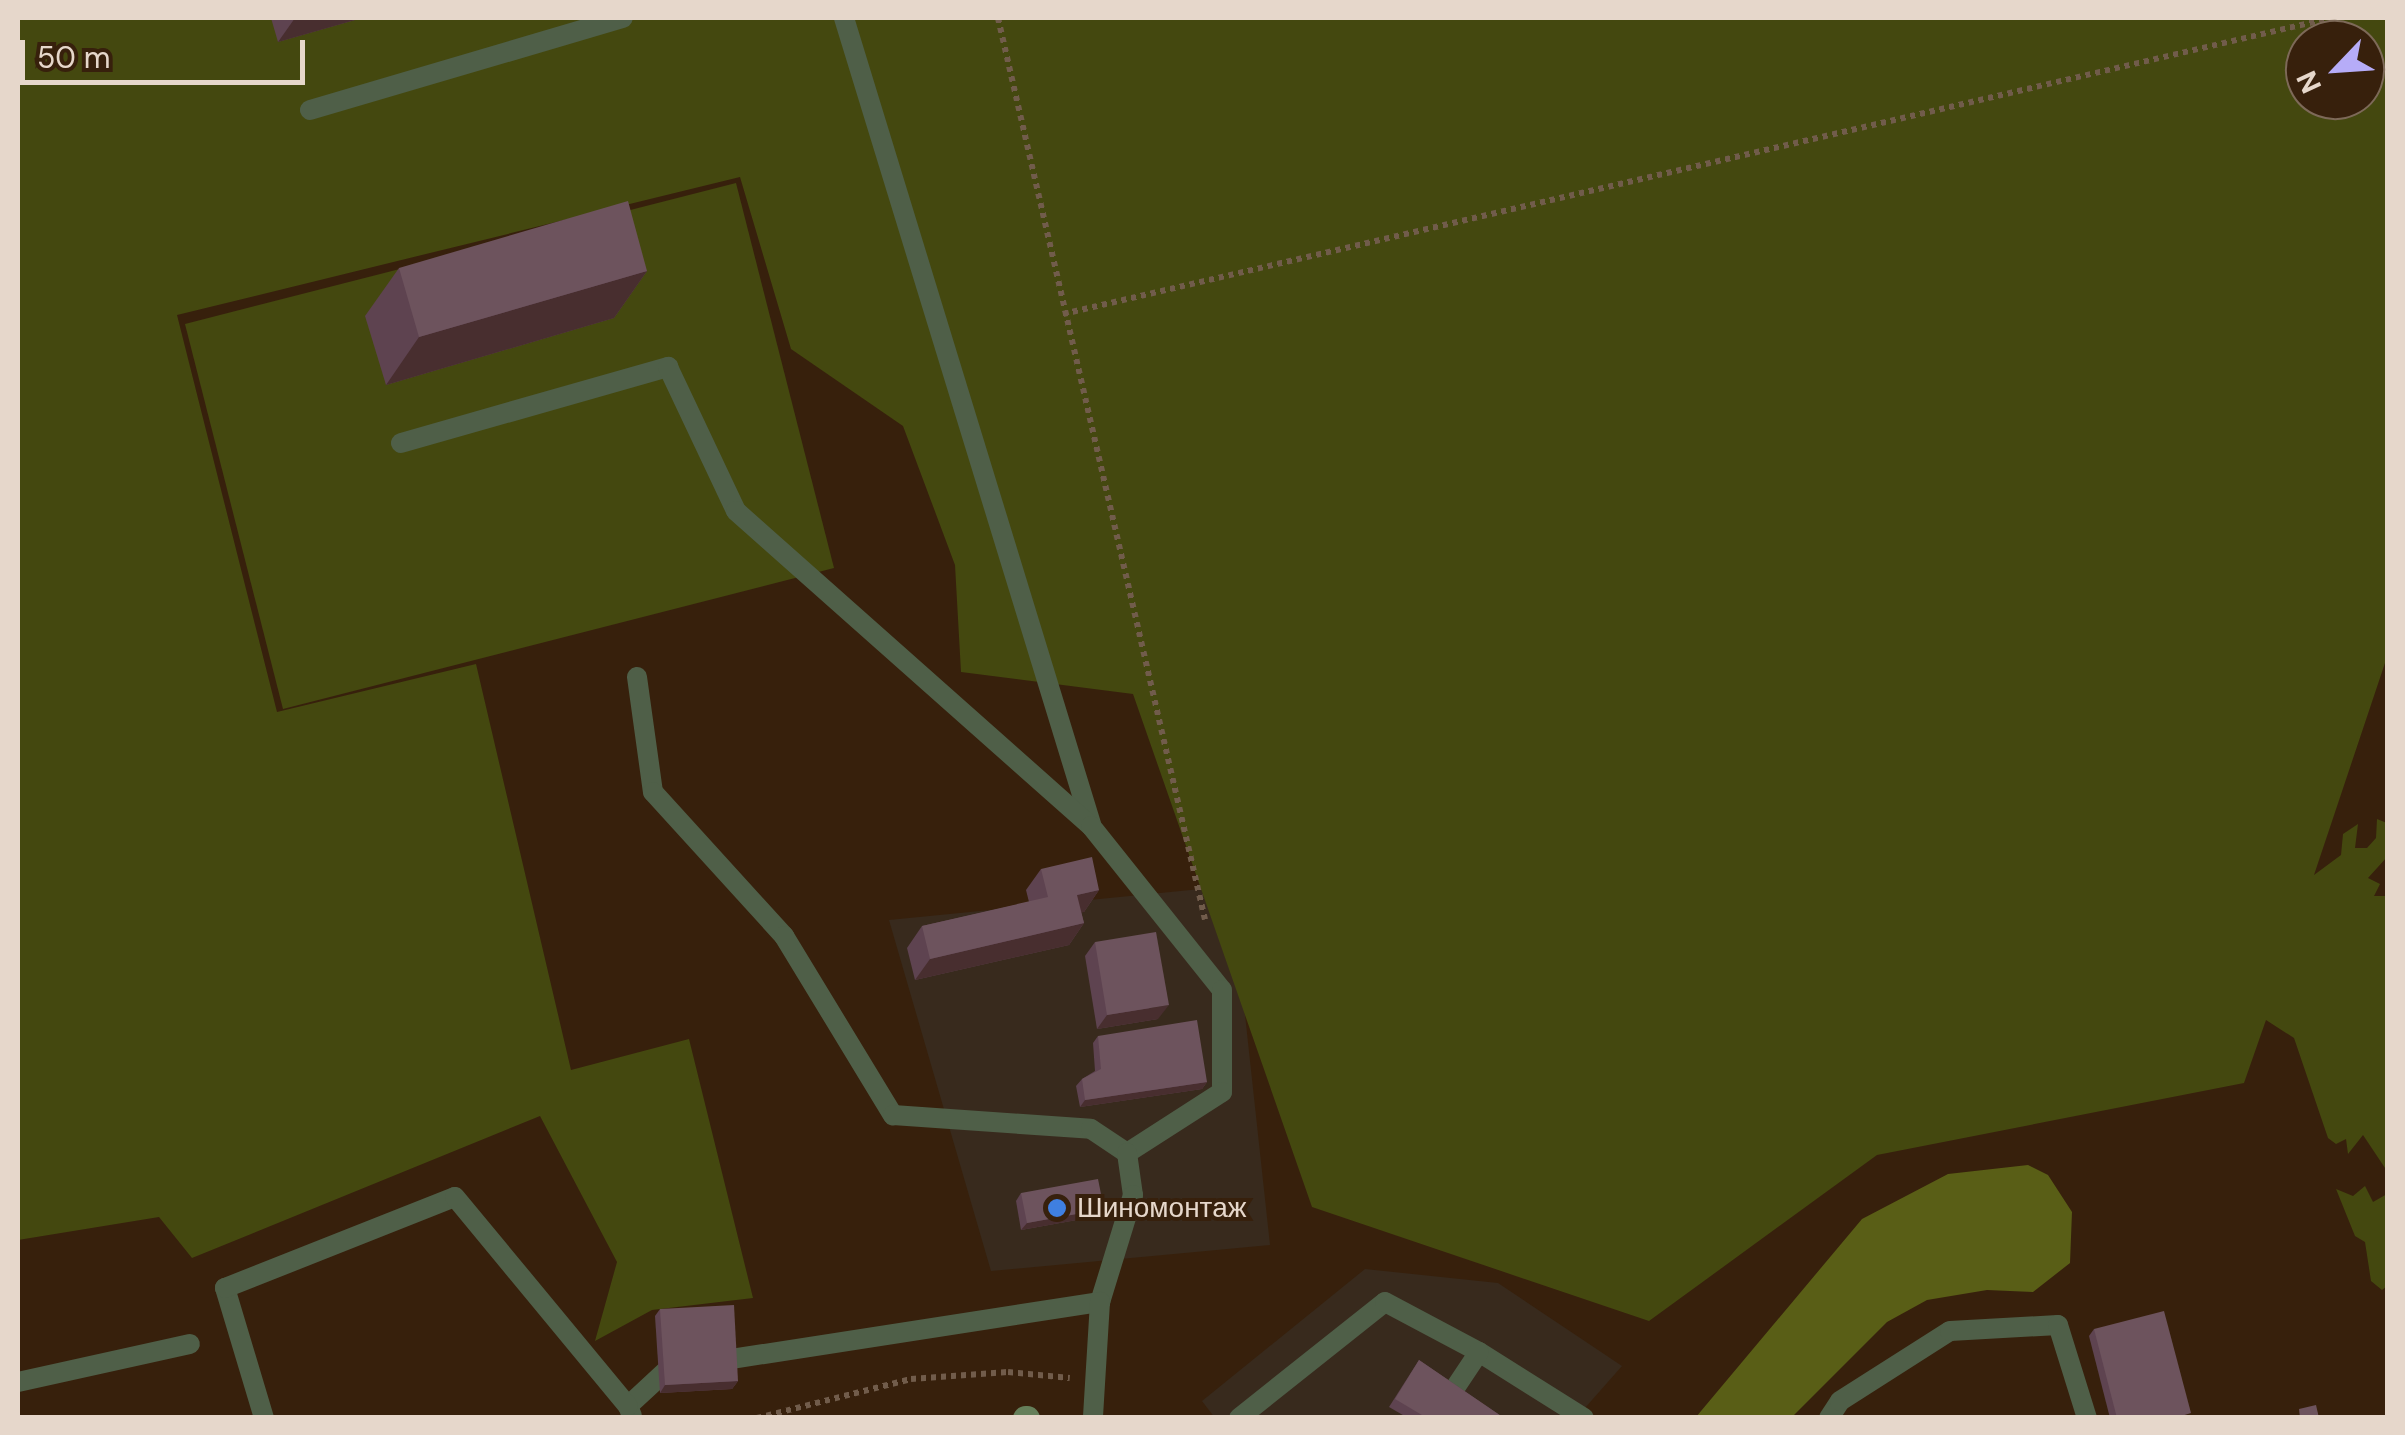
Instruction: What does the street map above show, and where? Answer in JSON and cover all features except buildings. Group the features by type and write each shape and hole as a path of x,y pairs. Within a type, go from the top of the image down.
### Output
{"lane":[{"path":"310,110 623,18"},
{"path":"844,18 1091,826"},
{"path":"401,443 668,368 736,511 1091,826 1222,990 1222,1092 1127,1154"},
{"path":"637,677 653,792 784,936 892,1115 1092,1129 1127,1154 1134,1195 1100,1302 1092,1380 1093,1418"},
{"path":"264,1418 225,1288 455,1198 631,1412 668,1369 1100,1302"},
{"path":"1240,1418 1385,1302 1479,1352 1584,1418"},
{"path":"1829,1418 1840,1401 1950,1331 2058,1325 2086,1418"},
{"path":"18,1382 190,1344"},
{"path":"1435,1418 1479,1352"}],"path":[{"path":"998,18 1208,932"},
{"path":"1063,314 2331,18"},
{"path":"757,1418 911,1379 1008,1372 1092,1380"}],"shaded area":[{"path":"1231,886 1270,1245 991,1271 889,920"},
{"path":"1365,1269 1498,1283 1622,1366 1577,1417 1215,1418 1202,1401"}],"green space":[{"path":"18,18 2387,18 2387,657 2314,875 2341,855 2343,834 2358,824 2355,848 2367,848 2376,838 2377,819 2387,823 2387,857 2368,878 2380,884 2374,896 2387,896 2387,1171 2363,1135 2348,1154 2346,1139 2336,1144 2328,1138 2294,1038 2266,1020 2244,1083 1877,1155 1649,1321 1312,1207 1133,694 961,672 955,565 903,426 791,349 740,177 177,315 277,712 476,664 571,1070 689,1039 753,1298 652,1310 595,1341 617,1262 540,1116 192,1258 159,1217 18,1240"},
{"path":"736,183 834,568 283,709 185,324"},
{"path":"2028,1165 2048,1175 2072,1212 2070,1263 2033,1292 1987,1290 1927,1300 1887,1322 1792,1417 1696,1417 1862,1219 1948,1174"},
{"path":"2365,1186 2373,1202 2387,1194 2387,1286 2382,1290 2371,1281 2365,1242 2355,1236 2336,1189 2353,1196"}],"place":[{"name":"Шиномонтаж","path":"1057,1208"}]}
